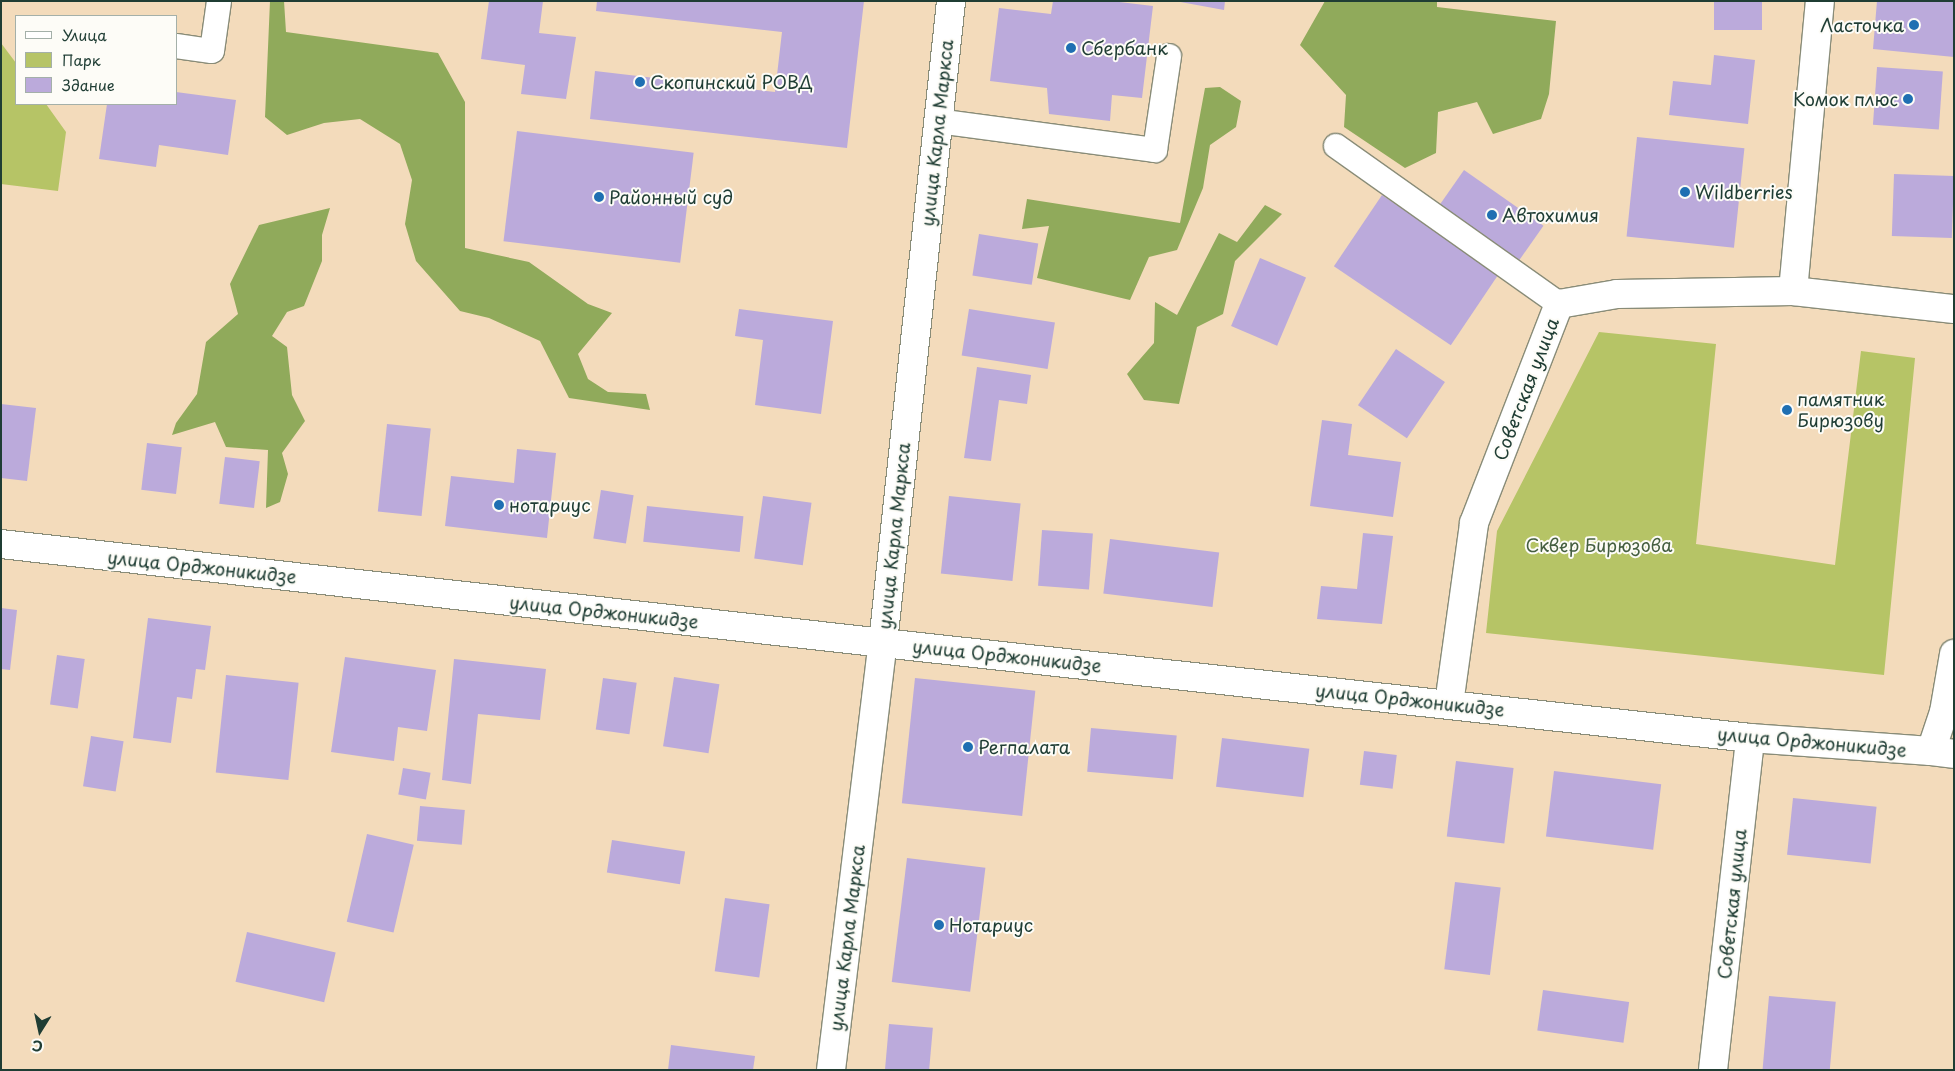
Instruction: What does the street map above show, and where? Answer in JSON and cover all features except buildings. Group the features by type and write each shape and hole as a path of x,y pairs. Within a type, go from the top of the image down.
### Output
{"street":[{"name":"улица Карла Маркса","path":"831,1070 883,643 937,121 952,1"},
{"path":"1793,291 1820,1"},
{"name":"Советская улица","path":"1449,704 1474,523 1559,304 1617,294 1793,291 1954,309"},
{"name":"улица Орджоникидзе","path":"1,544 1750,738 1942,752"},
{"path":"1942,752 1944,712 1954,654"},
{"name":"Советская улица","path":"1713,1070 1750,738"}],"lane":[{"path":"178,46 212,51 219,1"},
{"path":"937,121 1155,150 1169,56"},
{"path":"1336,146 1559,304"}],"green space":[{"path":"270,1 284,1 286,32 438,53 465,102 465,248 529,262 588,304 612,313 578,354 588,379 608,392 646,394 650,410 569,398 540,341 489,318 460,311 416,261 405,224 412,180 400,144 360,119 324,123 287,135 265,117"},
{"path":"1325,1 1437,1 1437,7 1556,21 1549,94 1541,119 1493,134 1477,102 1438,112 1436,153 1405,168 1344,127 1346,95 1300,45"},
{"path":"1,43 15,62 15,105 47,105 66,132 58,191 1,184"},
{"path":"1220,87 1241,101 1236,127 1210,145 1203,188 1177,250 1149,257 1130,300 1037,278 1049,226 1022,229 1027,199 1180,223 1205,88"},
{"path":"1265,205 1282,214 1235,261 1223,314 1197,327 1179,404 1144,400 1127,374 1154,343 1155,302 1177,315 1219,233 1237,242"},
{"path":"330,208 322,235 322,261 304,306 287,312 272,336 287,347 292,395 305,421 282,453 288,474 280,502 266,508 268,450 226,447 215,422 172,435 176,423 197,394 206,342 238,314 230,284 259,225"},
{"name":"Сквер Бирюзова","path":"1599,332 1716,344 1696,544 1835,565 1861,351 1915,358 1884,675 1486,633 1497,531"}],"place":[{"name":"Ласточка","path":"1914,25"},
{"name":"Сбербанк","path":"1071,48"},
{"name":"Скопинский РОВД","path":"640,82"},
{"name":"Комок плюс","path":"1908,99"},
{"name":"Wildberries","path":"1685,192"},
{"name":"Районный суд","path":"599,197"},
{"name":"Автохимия","path":"1492,215"},
{"name":"памятник Бирюзову","path":"1787,410"},
{"name":"нотариус","path":"499,505"},
{"name":"Регпалата","path":"968,747"},
{"name":"Нотариус","path":"939,925"}]}
